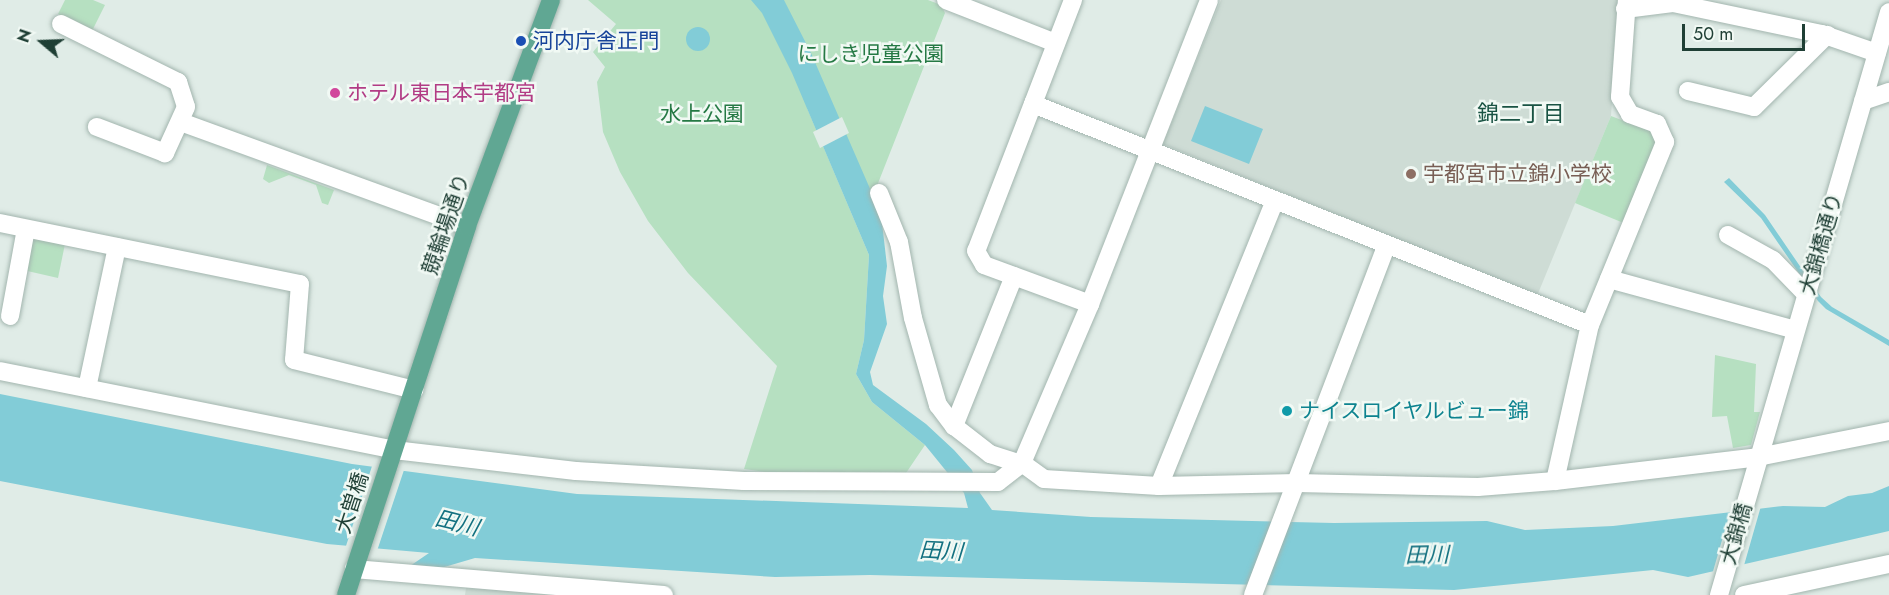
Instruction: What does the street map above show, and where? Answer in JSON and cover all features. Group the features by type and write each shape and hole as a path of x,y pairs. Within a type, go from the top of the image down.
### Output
{"main road":[{"name":"競輪場通り","path":"392,458 467,226 551,0"},
{"name":"大曽橋","path":"357,562 392,458"},
{"path":"346,595 357,562"}],"street":[{"path":"946,0 1056,43"},
{"path":"1073,0 976,251 984,265 1090,304"},
{"path":"0,371 87,388 392,458 744,482 998,482 1021,464 1090,304 1209,0"},
{"path":"1556,481 1590,326 1665,142 1657,124 1630,114 1620,97 1626,5 1673,3 1827,35 1877,53"},
{"name":"大錦橋通り","path":"1752,477 1889,12"},
{"path":"62,24 178,82 186,107 165,153 97,127"},
{"path":"1688,91 1754,107 1827,35"},
{"path":"1863,101 1889,92"},
{"path":"1033,104 1590,326"},
{"path":"181,122 467,226"},
{"path":"879,193 899,242 913,318 938,405 954,426 990,454 1021,464 1044,479 1159,486 1294,489 1478,488 1758,457 1889,431"},
{"path":"1159,486 1275,201"},
{"path":"0,224 300,284 294,360 414,390"},
{"path":"10,316 26,229"},
{"path":"1728,235 1773,260 1806,294"},
{"path":"1253,595 1386,246"},
{"path":"87,388 117,247"},
{"path":"954,426 1014,276"},
{"path":"1609,279 1795,330"},
{"name":"大錦橋","path":"1719,593 1752,477"},
{"path":"357,562 664,595"},
{"path":"1744,595 1889,564"}],"shaded area":[{"name":"宇都宮市立錦小学校","path":"1221,0 1619,0 1611,116 1537,296 1163,144"},
{"path":"466,588 565,595 465,595"}],"green space":[{"path":"65,0 93,0 105,5 92,31 58,14"},
{"name":"水上公園","path":"588,0 928,0 941,5 945,13 873,196 807,108 869,255 864,340 856,374 872,402 925,445 904,476 781,474 744,469 777,366 688,273 648,221 620,172 603,132 597,82 605,67 593,52 616,24"},
{"path":"1611,116 1653,132 1660,141 1626,224 1575,203"},
{"path":"267,165 334,190 328,205 322,203 316,185 289,175 269,183 263,179"},
{"path":"34,238 65,244 58,278 23,270 30,241"},
{"path":"1715,355 1756,364 1754,412 1760,412 1751,445 1733,448 1727,416 1712,417"}],"water":[{"name":"田川","path":"751,0 784,0 811,53 881,214 887,266 883,296 887,324 870,372 873,385 926,424 954,450 972,470 980,493 992,510 1091,517 1334,523 1487,521 1525,530 1613,526 1783,506 1825,507 1848,496 1872,493 1889,486 1889,531 1688,577 1653,570 1454,590 870,575 775,577 475,558 441,568 410,566 429,553 327,544 0,481 0,394 352,464 577,494 968,508 964,493 925,445 872,402 856,374 864,340 869,255 792,73 762,13"},
{"path":"698,27 706,31 710,39 706,47 698,51 690,47 686,39 690,31"},
{"path":"1205,106 1263,129 1249,164 1191,141"},
{"path":"1729,178 1765,215 1821,297 1832,307 1889,340 1889,346 1826,309 1818,301 1761,218 1724,182"}],"pier":[{"path":"842,117 849,133 820,148 813,132"},
{"path":"373,463 405,467 377,551 345,549"},
{"path":"1761,506 1743,569 1712,575 1731,509"}],"place":[{"name":"河内庁舎正門","path":"521,41"},
{"name":"ホテル東日本宇都宮","path":"335,93"},
{"name":"宇都宮市立錦小学校","path":"1411,174"},
{"name":"ナイスロイヤルビュー錦","path":"1287,411"}],"district":[{"name":"錦二丁目","path":"1521,114"}],"park label":[{"name":"にしき児童公園","path":"871,54"}]}
